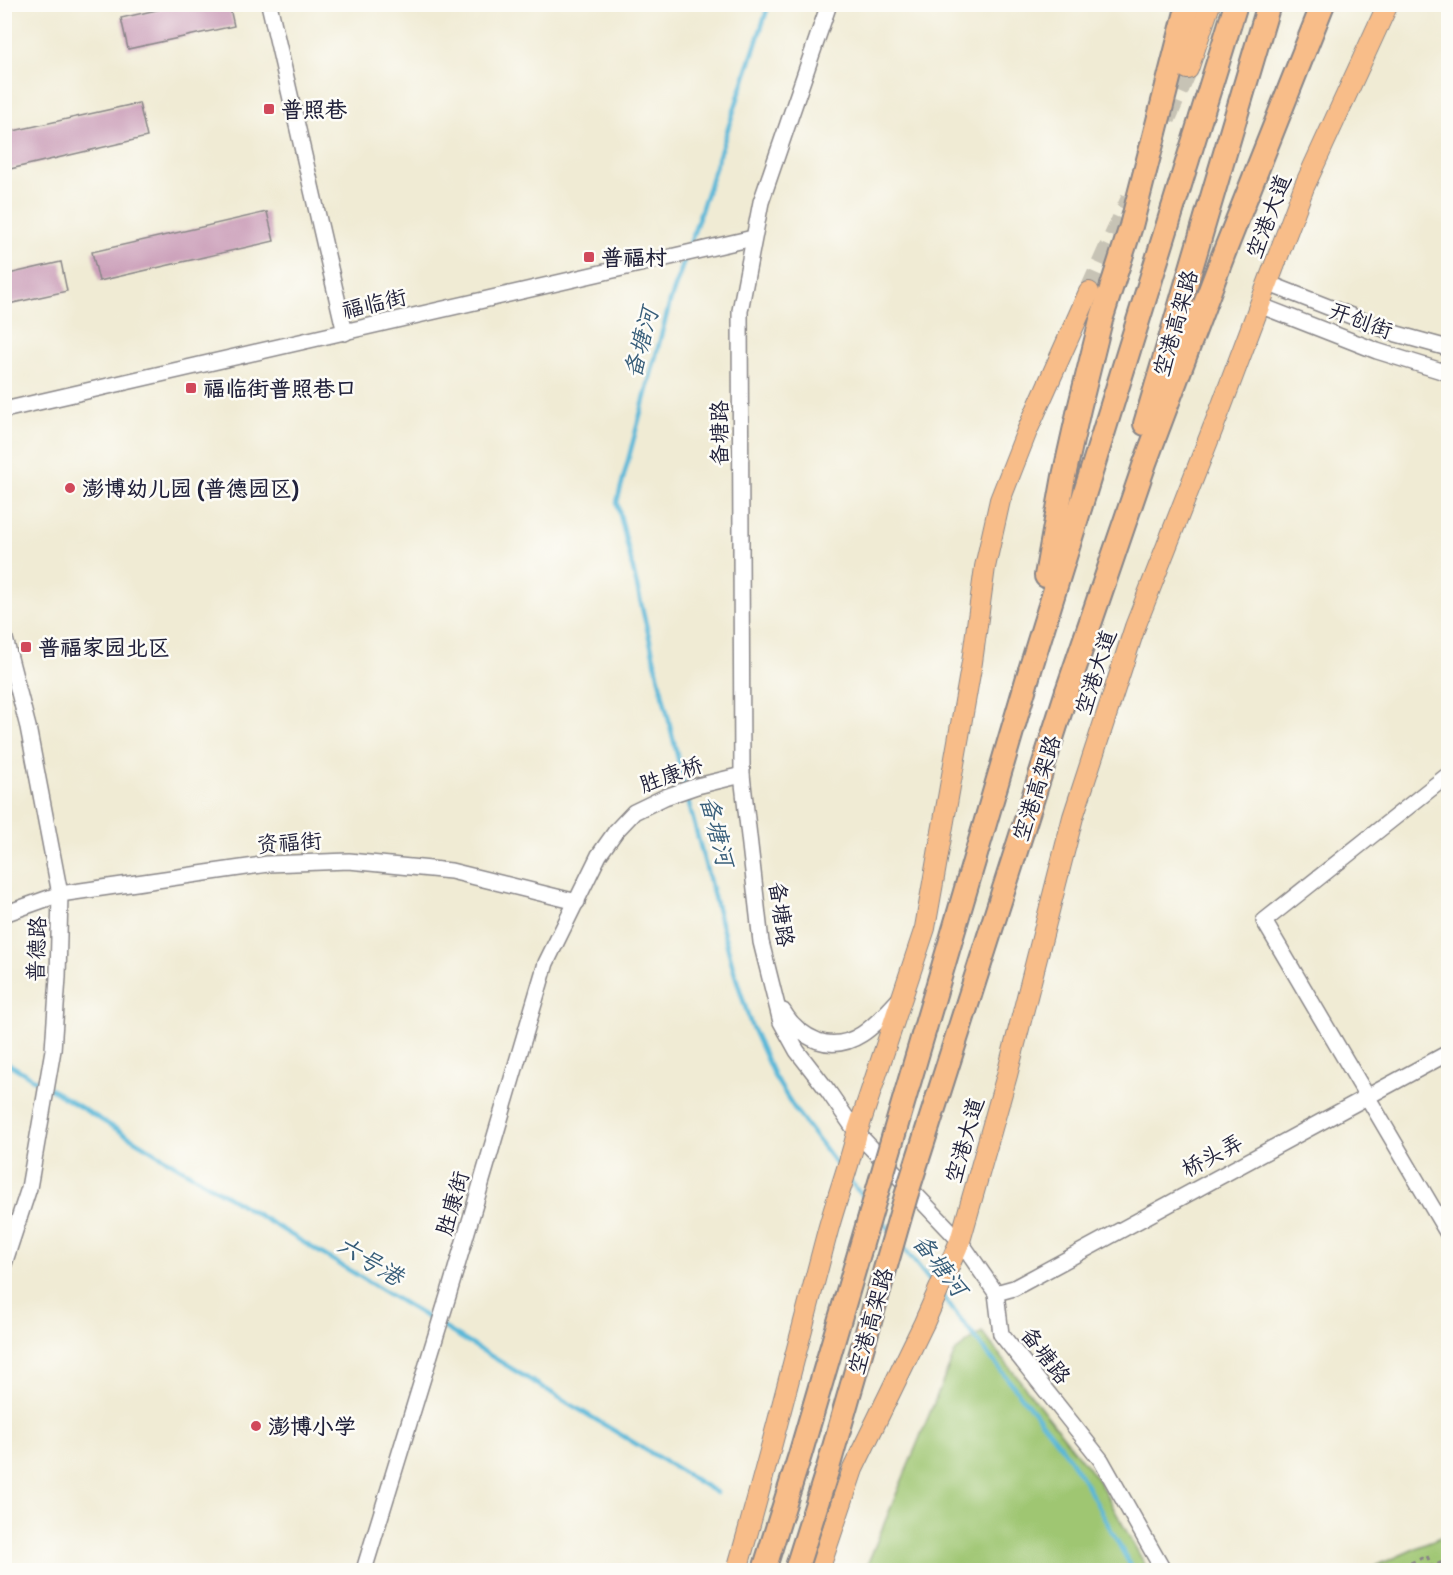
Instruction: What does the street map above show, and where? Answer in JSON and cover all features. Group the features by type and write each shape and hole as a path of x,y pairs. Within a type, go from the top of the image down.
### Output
{"highway":[{"name":"空港高架路","path":"764,1570 800,1455 1030,670 1236,4"},
{"name":"空港高架路","path":"796,1570 828,1468 906,1196 1067,691 1269,4"},
{"path":"1067,691 1149,452 1244,201 1323,4"},
{"path":"1030,670 1064,476 1079,409 1101,320 1131,226 1187,5"}],"main road":[{"path":"1188,69 1210,4"},
{"name":"空港大道","path":"819,1570 853,1469 924,1323 960,1241 1007,1075 1073,817 1135,627 1304,187 1388,4"},
{"path":"737,1570 766,1471 829,1227 857,1133 925,928 972,662 985,567 1000,500 1026,431 1089,292"}],"street":[{"path":"269,4 345,333"},
{"name":"备塘路","path":"829,4 761,202 740,311 742,775 761,942 781,1022 797,1051 857,1133 960,1241 996,1293 1001,1334 1101,1460 1163,1570"},
{"name":"福临街","path":"4,410 753,238"},
{"name":"开创街","path":"1268,283 1398,334 1449,348"},
{"name":"开创街","path":"1259,305 1377,351 1449,373"},
{"name":"普德路","path":"4,635 27,727 60,894 58,977 52,1050 39,1138 29,1188 4,1264"},
{"name":"胜康桥","path":"599,855 633,812 697,786 742,775"},
{"path":"1449,775 1264,921 1449,1234"},
{"name":"胜康街","path":"364,1570 546,963 599,855"},
{"name":"资福街","path":"4,914 60,894 268,864 349,861 451,871 577,902"},
{"path":"773,994 786,1016 805,1036 827,1044 846,1042 864,1033 880,1021 902,996"},
{"name":"桥头弄","path":"996,1293 1014,1288 1449,1053"}],"path":[{"path":"1394,1570 1427,1556 1432,1567 1449,1559"}],"green space":[{"path":"982,1332 1099,1482 1148,1570 865,1570 955,1352"},
{"path":"1448,1534 1448,1570 1367,1570"}],"building":[{"path":"183,4 229,4 234,26 128,49 121,18"},
{"path":"139,103 147,137 10,169 4,147 4,133"},
{"path":"267,212 274,241 99,281 92,252"},
{"path":"61,262 67,291 4,305 4,275"}],"waterway":[{"name":"备塘河","path":"688,250 769,4"},
{"name":"备塘河","path":"685,258 670,302 617,502 687,797 751,1025 774,1076 796,1111 840,1169"},
{"name":"六号港","path":"4,1061 717,1493"},
{"name":"备塘河","path":"849,1180 867,1201"},
{"name":"备塘河","path":"877,1215 889,1229"},
{"name":"备塘河","path":"900,1243 934,1286"},
{"name":"备塘河","path":"943,1297 1063,1449 1086,1484 1133,1570"}],"tunnel":[{"path":"1166,119 1188,69"},
{"path":"1089,292 1131,198"}],"place":[{"name":"普照巷","path":"269,109"},
{"name":"普福村","path":"589,257"},
{"name":"福临街普照巷口","path":"191,388"},
{"name":"澎博幼儿园 (普德园区)","path":"70,488"},
{"name":"普福家园北区","path":"26,647"},
{"name":"澎博小学","path":"256,1426"}]}
